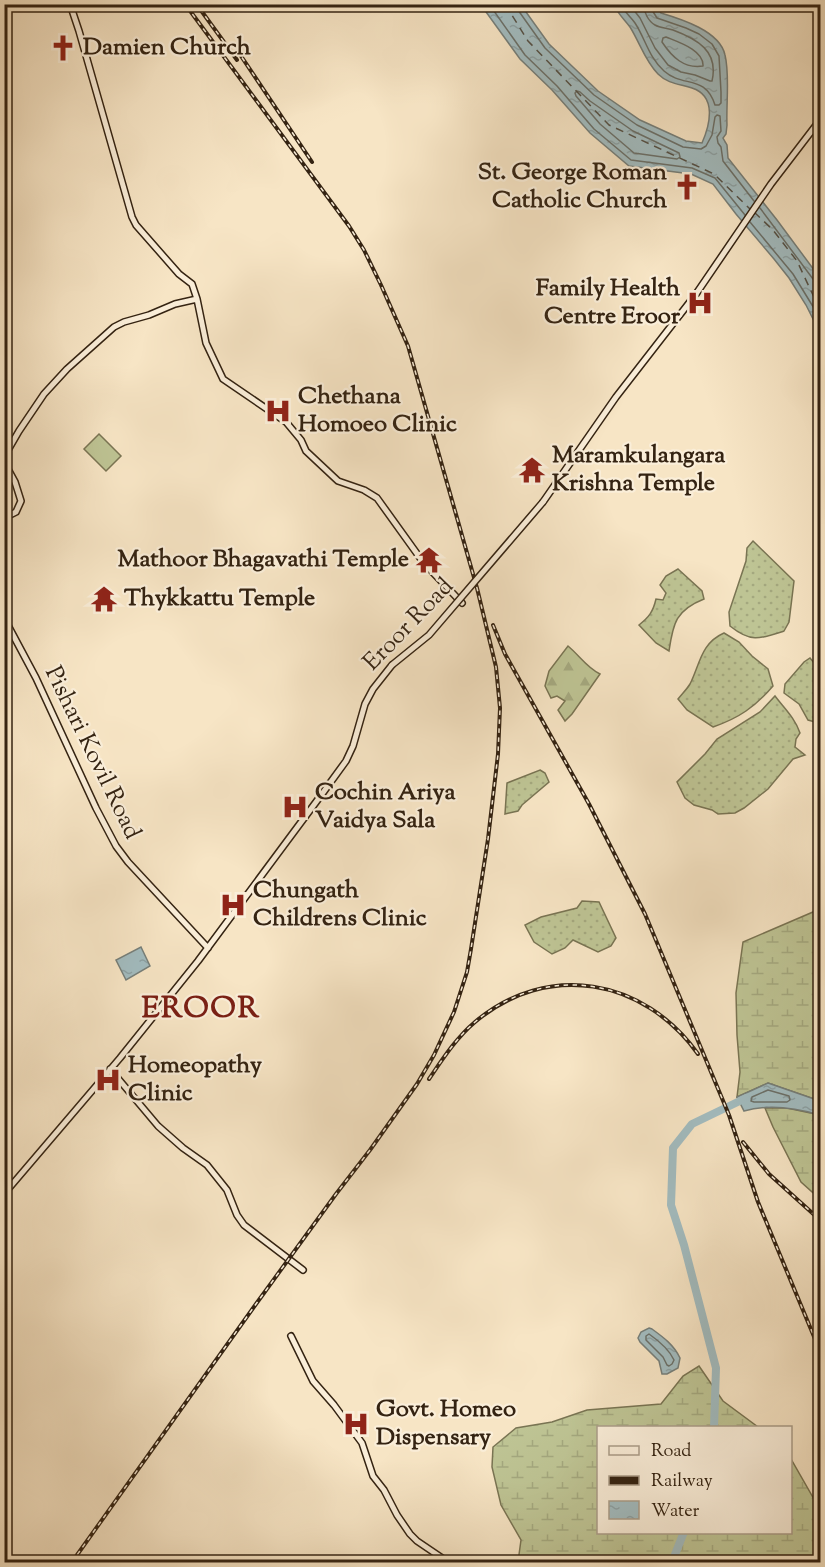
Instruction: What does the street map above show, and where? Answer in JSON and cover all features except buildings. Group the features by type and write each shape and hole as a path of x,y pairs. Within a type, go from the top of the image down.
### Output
{"main road":[{"path":"70,5 132,217 136,225 179,274 192,284 206,343 223,379 286,422 301,440 306,451 338,482 364,490 377,498 423,562 462,603"},
{"name":"Eroor Road","path":"4,1194 110,1069 208,948 346,761 353,746 365,704 373,689 392,665 429,635 543,502 616,397 696,294 771,184 820,120"},
{"path":"4,457 44,394 67,369 114,327 175,304 197,299"},
{"path":"4,462 15,482 21,501 16,512 4,518"},
{"name":"Pishari Kovil Road","path":"4,618 36,678 116,846 208,948"},
{"path":"110,1069 158,1126 207,1166 227,1190 237,1215 244,1225 303,1270"},
{"path":"291,1336 313,1381 362,1443 373,1476 410,1534 448,1563"}],"green space":[{"path":"99,434 121,456 106,471 84,449"},
{"path":"753,541 794,581 789,622 784,631 756,638 744,635 730,626 729,612 746,561 747,548"},
{"path":"678,569 702,591 704,599 682,613 674,625 669,651 656,643 639,625 650,614 656,599 663,600 666,593 660,585 666,576"},
{"path":"724,633 739,642 768,669 773,686 746,711 713,727 687,710 678,699 690,684 710,642"},
{"path":"568,646 600,674 565,721 558,710 565,701 557,696 551,698 545,686 549,671"},
{"path":"810,658 820,670 820,719 815,722 808,720 799,704 784,693 785,684"},
{"path":"775,696 798,728 800,733 795,747 805,755 793,759 768,789 735,813 718,814 694,805 685,798 677,782 717,739 760,712"},
{"path":"540,770 545,773 549,782 518,811 505,814 507,783"},
{"path":"582,901 599,902 616,938 611,946 598,952 573,940 565,948 552,954 534,942 525,925 541,917 577,908"},
{"path":"820,909 820,1101 768,1083 737,1097 740,1072 736,993 743,942"},
{"path":"765,1108 787,1108 820,1115 820,1199 801,1182"},
{"path":"699,1366 723,1401 757,1426 597,1426 597,1534 792,1534 792,1461 819,1508 820,1556 815,1562 518,1562 521,1540 501,1505 492,1467 493,1447 516,1428 552,1422 587,1410 661,1404 683,1376"}],"water":[{"path":"481,5 521,5 549,44 598,91 640,120 686,141 702,143 709,120 705,97 692,88 670,82 653,69 630,27 614,5 656,5 661,13 699,27 716,39 725,55 728,80 727,125 723,138 727,145 728,158 820,278 820,333 789,278 713,184 691,174 629,166 590,133 552,90 520,59"},
{"path":"141,947 150,966 126,980 116,960"},
{"path":"768,1083 820,1101 820,1115 782,1108 744,1111 737,1097"},
{"path":"649,1328 675,1349 680,1358 678,1368 662,1374 659,1361 638,1338 641,1332"}],"waterway":[{"path":"714,1426 716,1368 684,1245 671,1205 673,1148 692,1124 746,1098"},
{"path":"672,1562 683,1534"}],"ferry route":[{"path":"505,4 528,41 609,125 714,174 750,209"},
{"path":"754,212 773,230 797,261 820,310"}],"railway":[{"path":"72,1562 256,1304 370,1150 417,1084 434,1055 454,1012 467,972 488,839 498,754 500,708 496,667 477,588 408,346 364,250 349,226 185,4"},
{"path":"200,9 237,60"},
{"path":"237,50 312,162"},
{"path":"493,625 505,654 589,804 645,914 729,1115 758,1202 820,1351"},
{"path":"429,1079 456,1042 475,1022 503,1003 533,991 563,985 593,987 623,994 650,1008 676,1028 698,1054"},
{"path":"743,1142 769,1174 820,1220"}],"place":[{"name":"Damien Church","path":"63,48"},
{"name":"St. George Roman Catholic Church","path":"687,187"},
{"name":"Family Health Centre Eroor","path":"700,303"},
{"name":"Chethana Homoeo Clinic","path":"278,411"},
{"name":"Maramkulangara Krishna Temple","path":"532,470"},
{"name":"Mathoor Bhagavathi Temple","path":"429,560"},
{"name":"Thykkattu Temple","path":"104,599"},
{"name":"Cochin Ariya Vaidya Sala","path":"295,807"},
{"name":"Chungath Childrens Clinic","path":"233,905"},
{"name":"Homeopathy Clinic","path":"108,1080"},
{"name":"Govt. Homeo Dispensary","path":"356,1424"}],"district":[{"name":"EROOR","path":"201,1009"}]}
